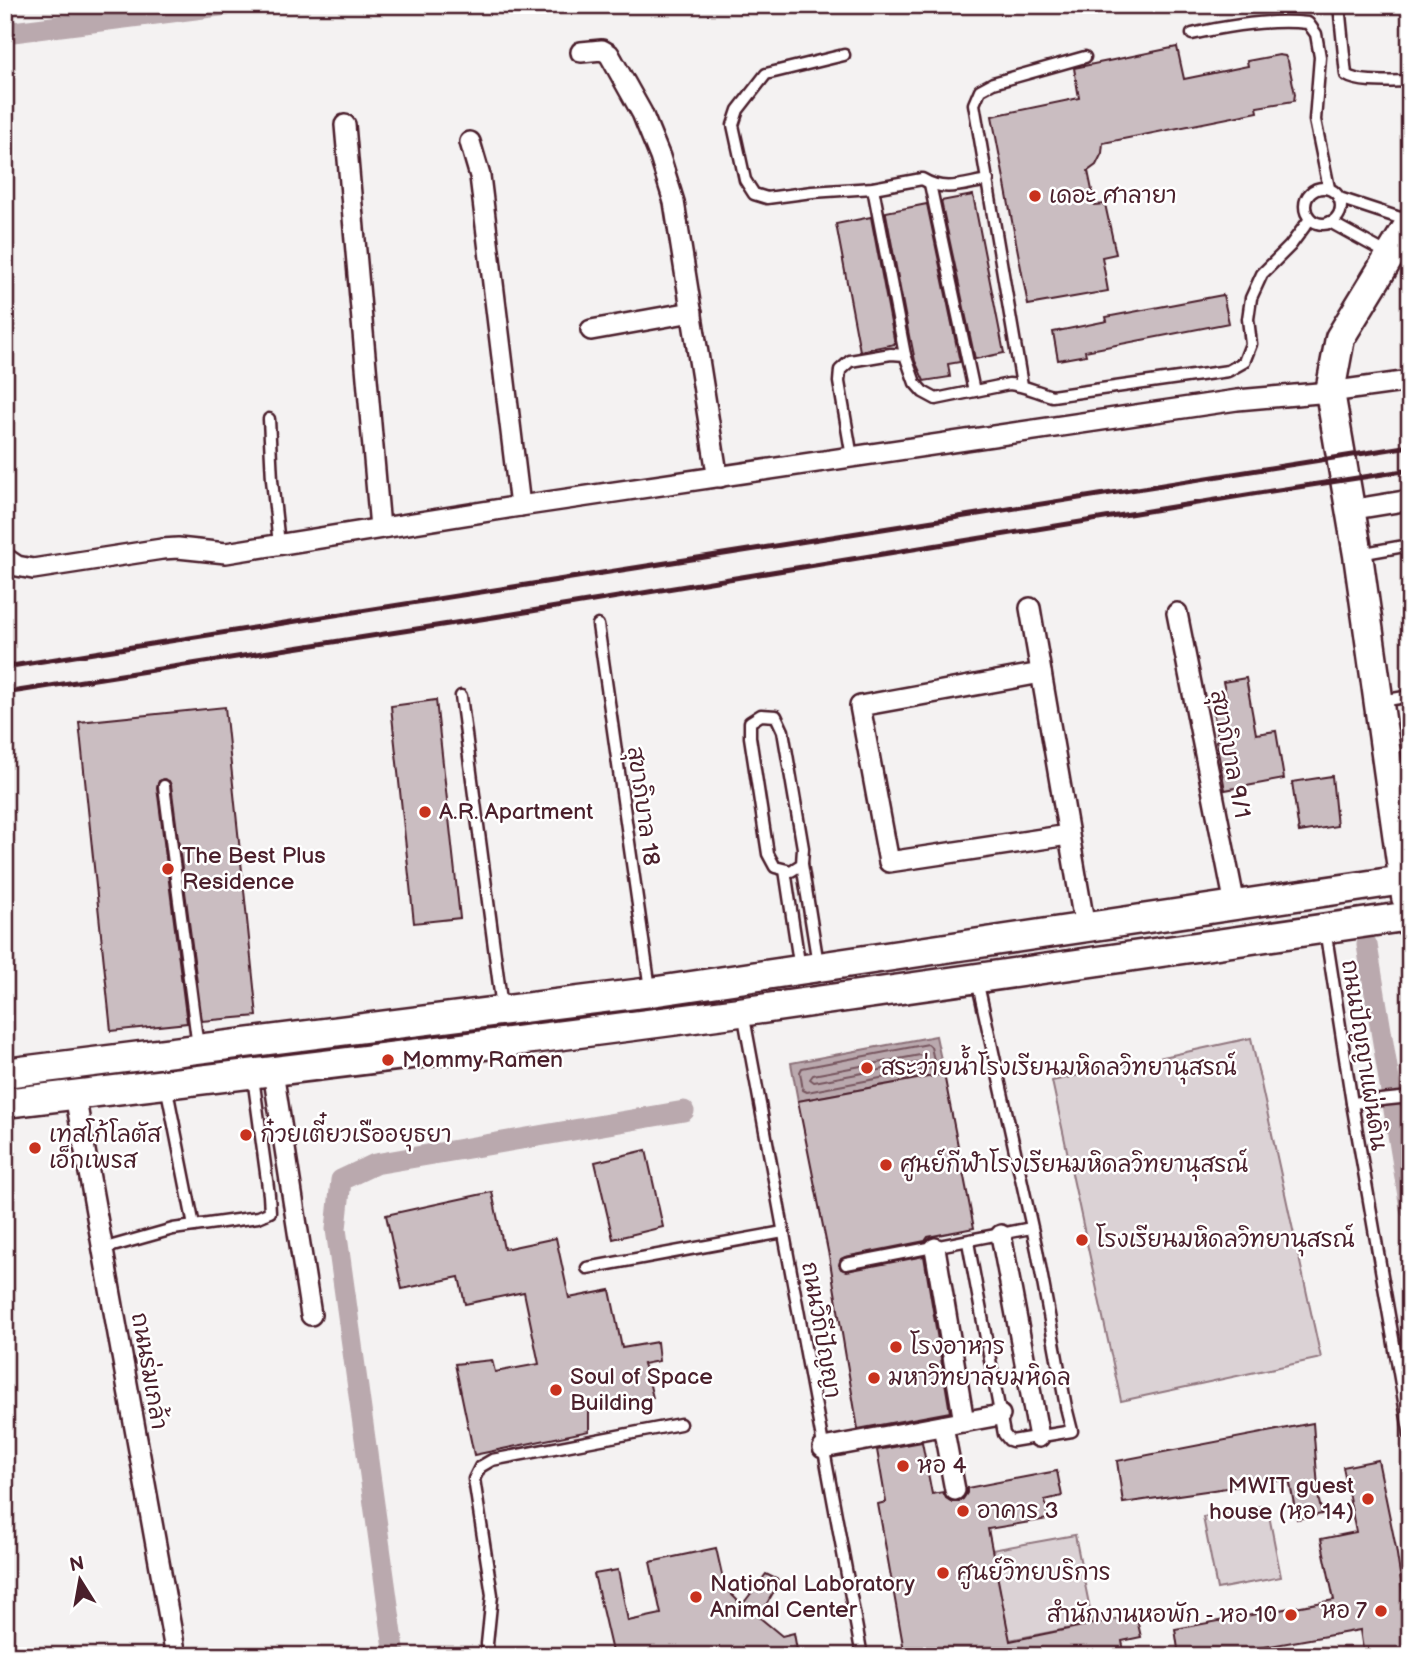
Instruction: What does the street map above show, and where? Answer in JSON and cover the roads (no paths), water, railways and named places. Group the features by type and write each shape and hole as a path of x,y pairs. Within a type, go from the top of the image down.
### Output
{"main road":[{"path":"5,1103 743,1012 1325,928 1409,919 1406,880 1358,555 1331,393 1340,338 1410,222"},
{"path":"5,1073 651,992 1406,880"}],"street":[{"path":"581,51 602,51 609,54 642,113 660,157 674,202 716,467 720,477"},
{"path":"345,125 380,528"},
{"path":"470,142 480,176 520,506"},
{"path":"592,330 692,312"},
{"path":"5,558 17,566 33,569 162,549 226,553 520,506 1237,400 1331,393 1410,381"},
{"path":"1349,510 1410,500"},
{"path":"1030,608 1085,928"},
{"name":"สุขาภิบาล 9/1","path":"1177,613 1235,905"},
{"path":"1041,673 860,706 890,862 1068,835"},
{"path":"263,1073 312,1315"},
{"name":"ถนนร่มเกล้า","path":"75,1095 176,1656"},
{"path":"1001,1235 1039,1437"},
{"path":"934,1248 964,1422"},
{"path":"823,1448 1000,1415"},
{"path":"943,1426 955,1490"}],"lane":[{"path":"1339,5 1346,75 1360,80 1410,81"},
{"path":"1192,34 1218,28 1291,21 1308,23 1316,34 1320,57 1315,120 1329,188"},
{"path":"844,55 766,74 738,110 733,125 745,180 754,194 767,198 873,188 922,179 944,188 988,180"},
{"path":"1021,385 974,104 980,90 993,83 1085,57"},
{"path":"930,184 974,391"},
{"path":"873,188 905,355 915,383 923,392 936,398 1009,384 1021,385 1052,396 1228,371 1244,362 1251,344 1248,319 1251,298 1262,274 1290,246 1310,219"},
{"path":"1329,188 1339,198 1340,212 1330,222 1316,223 1306,214 1305,199 1315,189 1329,188"},
{"path":"1339,198 1410,222"},
{"path":"1330,222 1390,256"},
{"path":"852,457 839,383 840,370 850,361 891,354 905,355"},
{"path":"269,419 279,544"},
{"path":"1358,555 1410,545"},
{"name":"สุขาภิบาล 18","path":"598,625 651,992"},
{"path":"461,696 502,1011"},
{"path":"1378,701 1410,696"},
{"path":"802,864 791,871 785,870 775,867 768,854 750,737 750,722 761,715 776,716 783,731 803,848 809,969"},
{"path":"164,786 198,1048"},
{"path":"785,870 809,969"},
{"name":"ถนนปัญญาแผ่นดิน","path":"1325,928 1352,1103 1410,1436"},
{"path":"968,1242 1004,1434 1012,1441 1072,1431 1037,1250 977,980"},
{"name":"ถนนวิถีปัญญา","path":"743,1012 862,1656"},
{"path":"102,1249 173,1229 258,1217 270,1212 263,1073"},
{"path":"166,1084 194,1226"},
{"path":"1352,1103 1410,1097"},
{"path":"846,1264 1031,1228"},
{"path":"587,1268 783,1232"},
{"path":"489,1656 487,1644 492,1595 474,1479 480,1467 492,1460 680,1424"}],"water":[{"name":"สระว่ายน้ำโรงเรียนมหิดลวิทยานุสรณ์","path":"936,1036 944,1074 798,1101 791,1063"}],"waterway":[{"path":"5,33 227,5"},
{"path":"1367,945 1410,1208"},
{"path":"395,1656 336,1229 341,1180 375,1164 684,1111"}],"railway":[{"path":"5,667 1410,446"},
{"path":"5,693 1410,470"}],"place":[{"name":"เดอะ ศาลายา","path":"1035,196"},
{"name":"A.R. Apartment","path":"425,812"},
{"name":"The Best Plus Residence","path":"168,869"},
{"name":"Mommy Ramen","path":"388,1060"},
{"name":"สระว่ายน้ำโรงเรียนมหิดลวิทยานุสรณ์","path":"867,1068"},
{"name":"ก๋วยเตี๋ยวเรืออยุธยา","path":"246,1135"},
{"name":"เทสโก้โลตัส เอ็กเพรส","path":"35,1148"},
{"name":"ศูนย์กีฬาโรงเรียนมหิดลวิทยานุสรณ์","path":"886,1165"},
{"name":"โรงเรียนมหิดลวิทยานุสรณ์","path":"1082,1240"},
{"name":"โรงอาหาร","path":"896,1347"},
{"name":"มหาวิทยาลัยมหิดล","path":"874,1378"},
{"name":"Soul of Space Building","path":"556,1390"},
{"name":"หอ 4","path":"903,1466"},
{"name":"MWIT guest house (หอ 14)","path":"1368,1499"},
{"name":"อาคาร 3","path":"963,1511"},
{"name":"ศูนย์วิทยบริการ","path":"943,1573"},
{"name":"National Laboratory Animal Center","path":"696,1597"},
{"name":"หอ 7","path":"1381,1611"},
{"name":"สำนักงานหอพัก - หอ 10","path":"1291,1615"}]}
